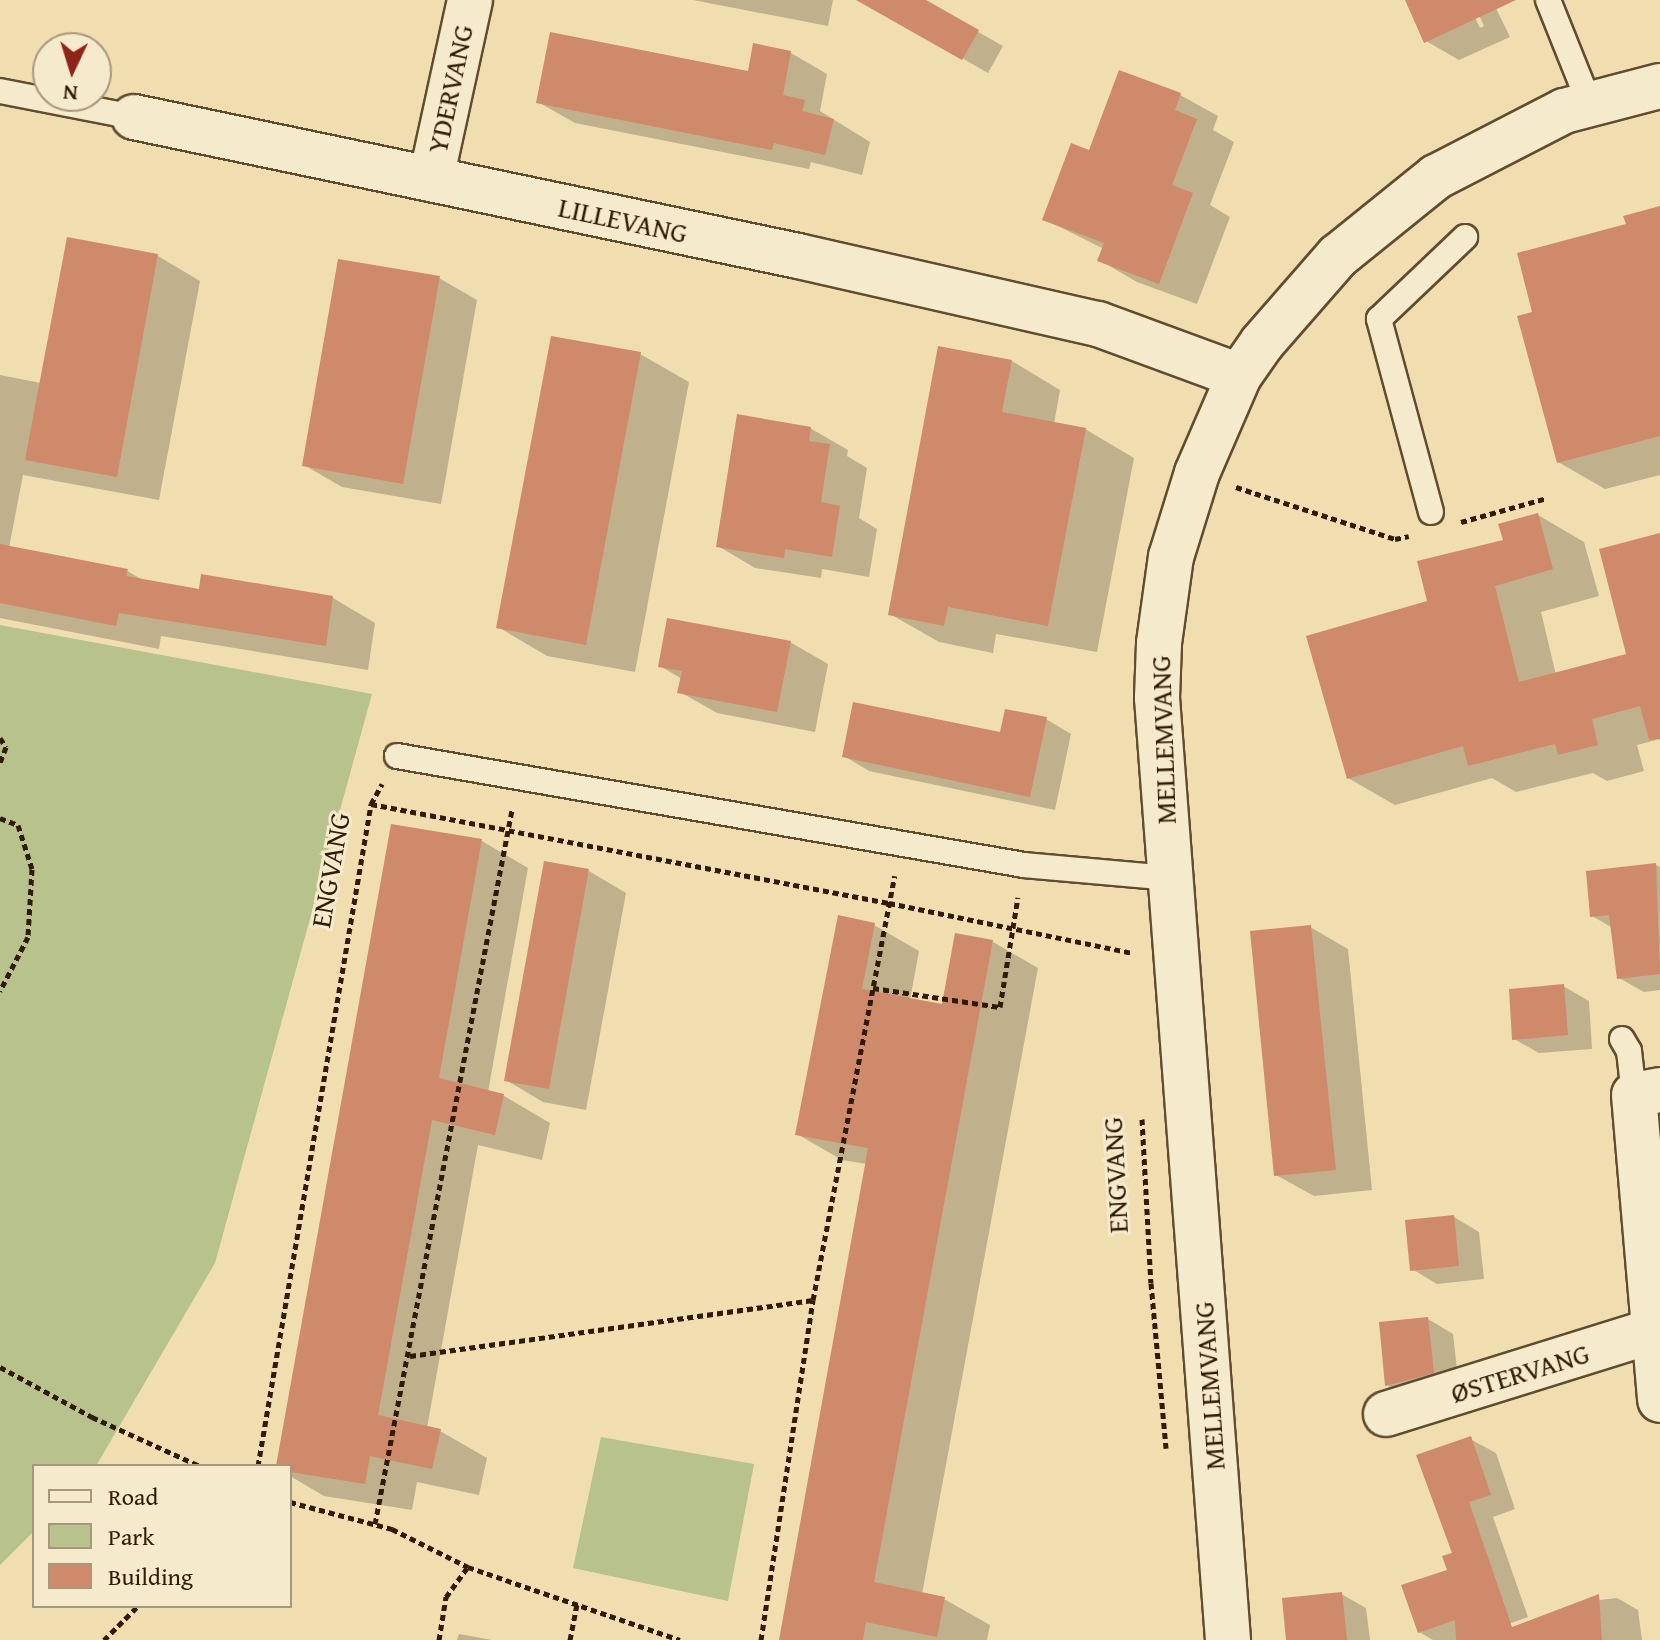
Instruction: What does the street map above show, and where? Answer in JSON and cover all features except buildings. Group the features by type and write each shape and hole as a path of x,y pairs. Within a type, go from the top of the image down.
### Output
{"street":[{"name":"YDERVANG","path":"431,179 470,0"},
{"name":"MELLEMVANG","path":"1228,1640 1157,698 1159,643 1171,557 1197,473 1239,376 1262,343 1338,256 1436,177 1564,111 1660,86"},
{"name":"LILLEVANG","path":"134,117 1098,324 1239,376"},
{"path":"1647,1092 1653,1331 1660,1400"},
{"name":"ØSTERVANG","path":"1386,1414 1653,1331"}],"lane":[{"path":"1548,0 1590,105"},
{"name":"LILLEVANG","path":"0,91 134,117"},
{"path":"1434,523 1379,319 1465,237"},
{"path":"397,756 1024,865 1170,878"},
{"path":"1622,1039 1647,1092"}],"path":[{"path":"1197,473 1325,519 1395,539 1434,523 1547,498"},
{"path":"0,738 6,747 0,763"},
{"path":"375,1524 410,1356 519,778"},
{"name":"ENGVANG","path":"258,1464 371,804 1013,927 1132,953 1133,969"},
{"path":"0,818 18,825 32,869 28,937 0,991"},
{"path":"761,1640 813,1300 901,843"},
{"path":"873,988 1000,1007 1024,865"},
{"name":"ENGVANG","path":"1141,1110 1151,1283 1167,1457"},
{"path":"410,1356 813,1300"},
{"path":"0,1367 92,1417 196,1464"},
{"path":"292,1503 375,1524 468,1567 680,1640"},
{"path":"439,1640 446,1597 468,1567"},
{"path":"570,1640 577,1605"},
{"path":"104,1640 136,1608"}],"green space":[{"path":"0,625 372,694 215,1263 97,1464 32,1464 32,1533 0,1565"},
{"path":"601,1437 754,1464 728,1601 573,1568"}]}
